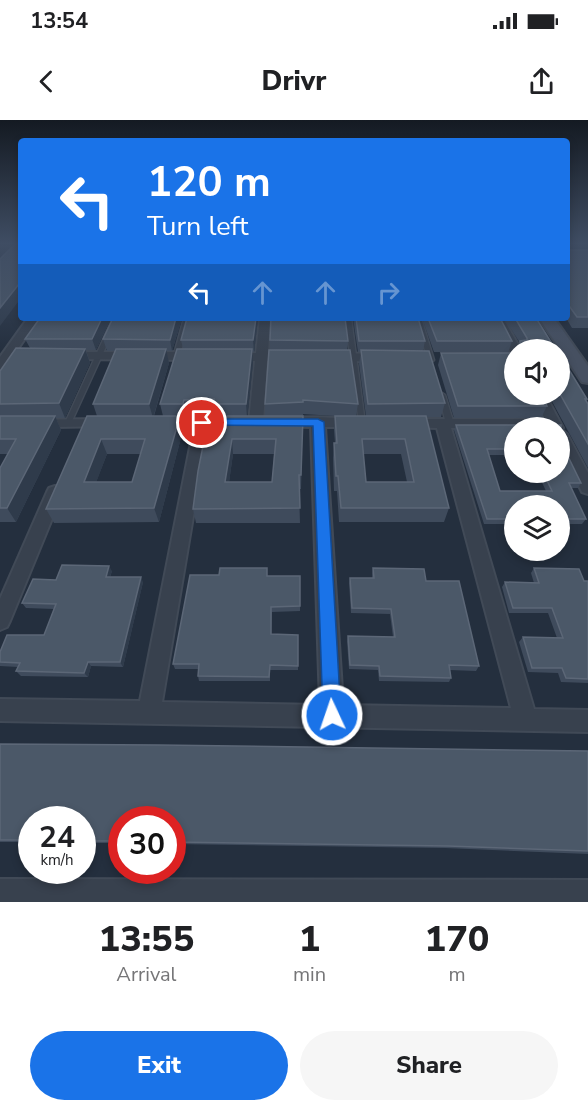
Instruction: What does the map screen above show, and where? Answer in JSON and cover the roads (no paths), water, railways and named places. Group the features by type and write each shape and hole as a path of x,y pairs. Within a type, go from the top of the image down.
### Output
{"main road":[{"path":"548,321 588,378"}],"street":[{"path":"0,366 13,356 32,321"},
{"path":"256,422 265,321"},
{"path":"500,321 509,339"},
{"path":"53,356 99,356 175,362 214,357 398,358"},
{"path":"154,419 202,423 318,422 504,427"},
{"path":"318,422 332,715"},
{"path":"0,424 68,423 82,431 122,423"},
{"path":"149,712 202,423"},
{"path":"447,424 526,721"},
{"path":"570,454 588,488"},
{"path":"0,621 61,479"},
{"path":"0,710 588,721"},
{"path":"0,893 588,894"}],"lane":[{"path":"68,423 115,321"},
{"path":"175,362 186,321"},
{"path":"348,321 353,358 374,423"},
{"path":"419,321 432,361"},
{"path":"441,391 447,424"}]}
